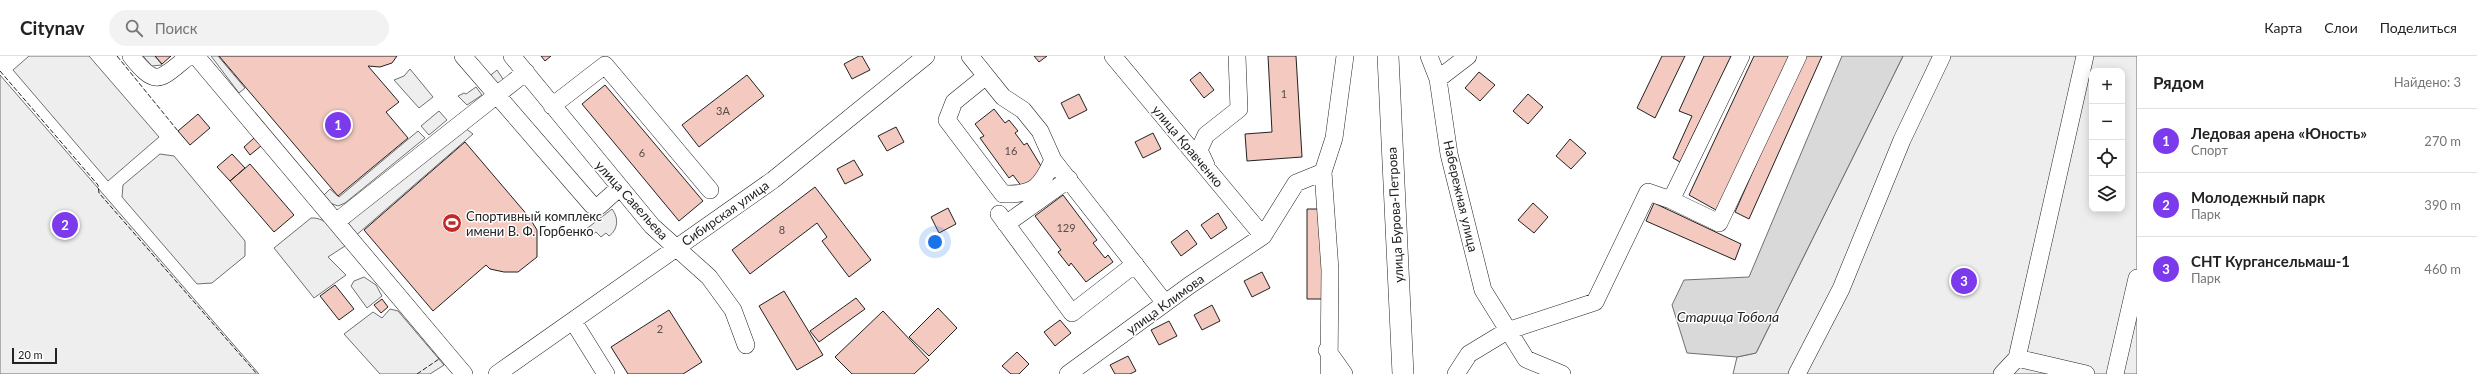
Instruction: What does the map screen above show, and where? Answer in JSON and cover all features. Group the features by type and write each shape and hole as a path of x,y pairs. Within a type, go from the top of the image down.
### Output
{"main road":[{"name":"улица Бурова-Петрова","path":"1388,56 1403,374"}],"street":[{"path":"131,56 145,74 155,78 165,75 189,56"},
{"path":"196,56 464,374"},
{"path":"464,56 497,97 592,205 599,206 619,188"},
{"name":"улица Савельева","path":"512,56 619,188 652,226 709,277 733,310 746,345"},
{"name":"Сибирская улица","path":"497,374 772,180 926,56"},
{"path":"970,56 1004,97 1023,110 1040,132 1053,160 1165,303"},
{"name":"улица Кравченко","path":"1113,56 1263,236"},
{"path":"1208,170 1199,150 1206,135 1239,109 1237,56"},
{"path":"1329,374 1327,350 1330,270 1324,172 1334,138 1345,56"},
{"name":"Набережная улица","path":"1429,56 1438,79 1450,154 1484,290 1507,331 1535,374"},
{"path":"1438,79 1468,56"},
{"path":"1671,200 1741,56"},
{"path":"1456,374 1469,354 1507,331 1595,302 1648,192 1671,200 1719,223 1798,56"},
{"path":"1797,374 1841,289 1902,140 1942,56"},
{"path":"2002,374 2017,358 2085,56"},
{"path":"552,106 605,65 710,190"},
{"path":"336,222 380,185 497,97 526,72"},
{"path":"986,76 954,102 948,120 1003,194 1022,194 1044,181 1053,160"},
{"path":"1263,236 1296,183 1324,172"},
{"path":"1069,179 1003,219 1072,313 1135,264"},
{"name":"улица Климова","path":"1068,374 1165,303 1263,236"},
{"path":"2115,374 2137,278"},
{"path":"573,321 606,374"},
{"path":"1327,350 1344,374"},
{"path":"2017,358 2086,374"},
{"path":"1526,359 1562,374"}],"shaded area":[{"path":"29,56 89,56 159,137 108,181 13,70"},
{"path":"143,56 155,56 162,65 152,66"},
{"path":"211,56 218,56 245,88 239,93"},
{"path":"1903,56 2137,56 2137,374 1733,374 1737,357 1756,353"},
{"path":"410,69 433,97 419,108 394,80 404,76"},
{"path":"497,70 505,82 501,85 487,78"},
{"path":"0,75 259,374 0,374"},
{"path":"476,87 482,95 467,105 458,96 464,93 466,94"},
{"path":"439,111 447,120 429,135 421,126"},
{"path":"465,128 473,134 353,238 348,231 349,222"},
{"path":"418,131 425,138 345,203 338,206 330,203 324,195 330,189 339,197"},
{"path":"160,154 174,156 245,241 245,256 212,283 197,284 122,197 123,185"},
{"path":"612,209 616,216 616,227 614,231 609,236 606,233 601,237 596,232 590,236 585,230"},
{"path":"311,218 317,218 327,223 345,246 328,257 346,275 314,298 274,248"},
{"path":"364,277 376,285 382,296 367,308 351,286 354,281"},
{"path":"390,309 398,311 444,365 430,374 380,374 344,334 373,312 382,318"}],"water":[{"name":"Старица Тобола","path":"1842,56 1903,56 1756,353 1737,357 1687,353 1672,305 1684,280 1749,277"}],"building":[{"path":"155,56 171,56 162,64"},
{"path":"219,56 397,56 392,63 380,67 368,66 399,102 386,112 408,138 338,196"},
{"path":"541,56 551,56 545,61"},
{"path":"859,56 862,56 870,70 852,79 844,64"},
{"path":"1034,56 1047,56 1039,62"},
{"path":"1268,56 1296,56 1302,157 1247,161 1245,134 1272,132"},
{"path":"1662,56 1685,56 1655,118 1637,108"},
{"path":"1704,56 1731,56 1680,162 1673,158 1692,116 1679,111"},
{"path":"1754,56 1791,56 1716,210 1689,195"},
{"path":"1804,56 1822,56 1749,219 1735,212"},
{"path":"1200,72 1214,90 1204,98 1190,80"},
{"path":"1479,72 1495,85 1480,101 1465,88"},
{"path":"747,75 764,96 699,147 682,125"},
{"path":"605,85 703,201 679,221 582,104"},
{"path":"1079,94 1087,110 1069,119 1061,103"},
{"path":"1528,94 1543,107 1528,124 1513,111"},
{"path":"994,109 1005,123 1009,120 1018,131 1015,133 1024,145 1027,143 1044,171 1022,187 1013,175 1009,178 980,138 984,136 975,124"},
{"path":"198,114 210,128 190,145 178,131"},
{"path":"896,127 904,142 887,151 878,136"},
{"path":"1153,133 1161,149 1143,158 1135,142"},
{"path":"254,138 261,146 250,155 244,147"},
{"path":"1570,139 1586,153 1571,169 1556,156"},
{"name":"Спортивный комплекс имени В. Ф. Горбенко","path":"465,142 529,217 537,230 537,257 518,272 504,272 490,269 486,265 433,311 364,230"},
{"path":"232,154 245,168 230,181 217,167"},
{"path":"854,160 863,175 845,184 837,169"},
{"path":"250,164 294,215 274,232 230,181"},
{"path":"815,187 871,260 849,277 822,241 827,237 817,223 750,274 732,250"},
{"path":"1063,195 1097,240 1093,243 1105,258 1108,255 1113,262 1086,282 1071,263 1069,266 1058,252 1061,250 1035,216"},
{"path":"1533,203 1548,217 1534,233 1518,220"},
{"path":"1654,203 1741,244 1735,260 1646,221"},
{"path":"948,208 956,224 939,233 931,217"},
{"path":"1307,209 1323,209 1323,299 1307,299"},
{"path":"1218,213 1227,228 1211,239 1201,225"},
{"path":"1187,230 1197,244 1181,256 1171,242"},
{"path":"1262,272 1270,288 1252,297 1244,281"},
{"path":"335,285 354,309 339,320 320,296"},
{"path":"784,291 823,355 797,370 759,306"},
{"path":"856,298 865,309 819,342 810,331"},
{"path":"382,299 388,307 381,313 374,305"},
{"path":"1212,305 1220,321 1202,330 1194,315"},
{"path":"938,308 957,328 929,356 909,337"},
{"path":"669,310 702,362 683,374 628,374 611,347"},
{"path":"883,311 929,360 914,374 852,374 835,357"},
{"path":"1060,320 1071,333 1055,346 1044,332"},
{"path":"1169,321 1177,336 1159,345 1151,330"},
{"path":"1017,352 1029,364 1019,374 1011,374 1002,366"},
{"path":"1128,356 1136,371 1130,374 1115,374 1110,365"}],"fence":[{"path":"117,56 178,131"},
{"path":"0,71 98,185 99,193 257,374"},
{"path":"417,374 439,359"}],"place":[{"name":"Ледовая арена «Юность»","path":"338,125"},
{"name":"Спортивный комплекс имени В. Ф. Горбенко","path":"452,223"},
{"name":"Молодежный парк","path":"65,225"},
{"name":"СНТ Кургансельмаш-1","path":"1964,281"}]}
